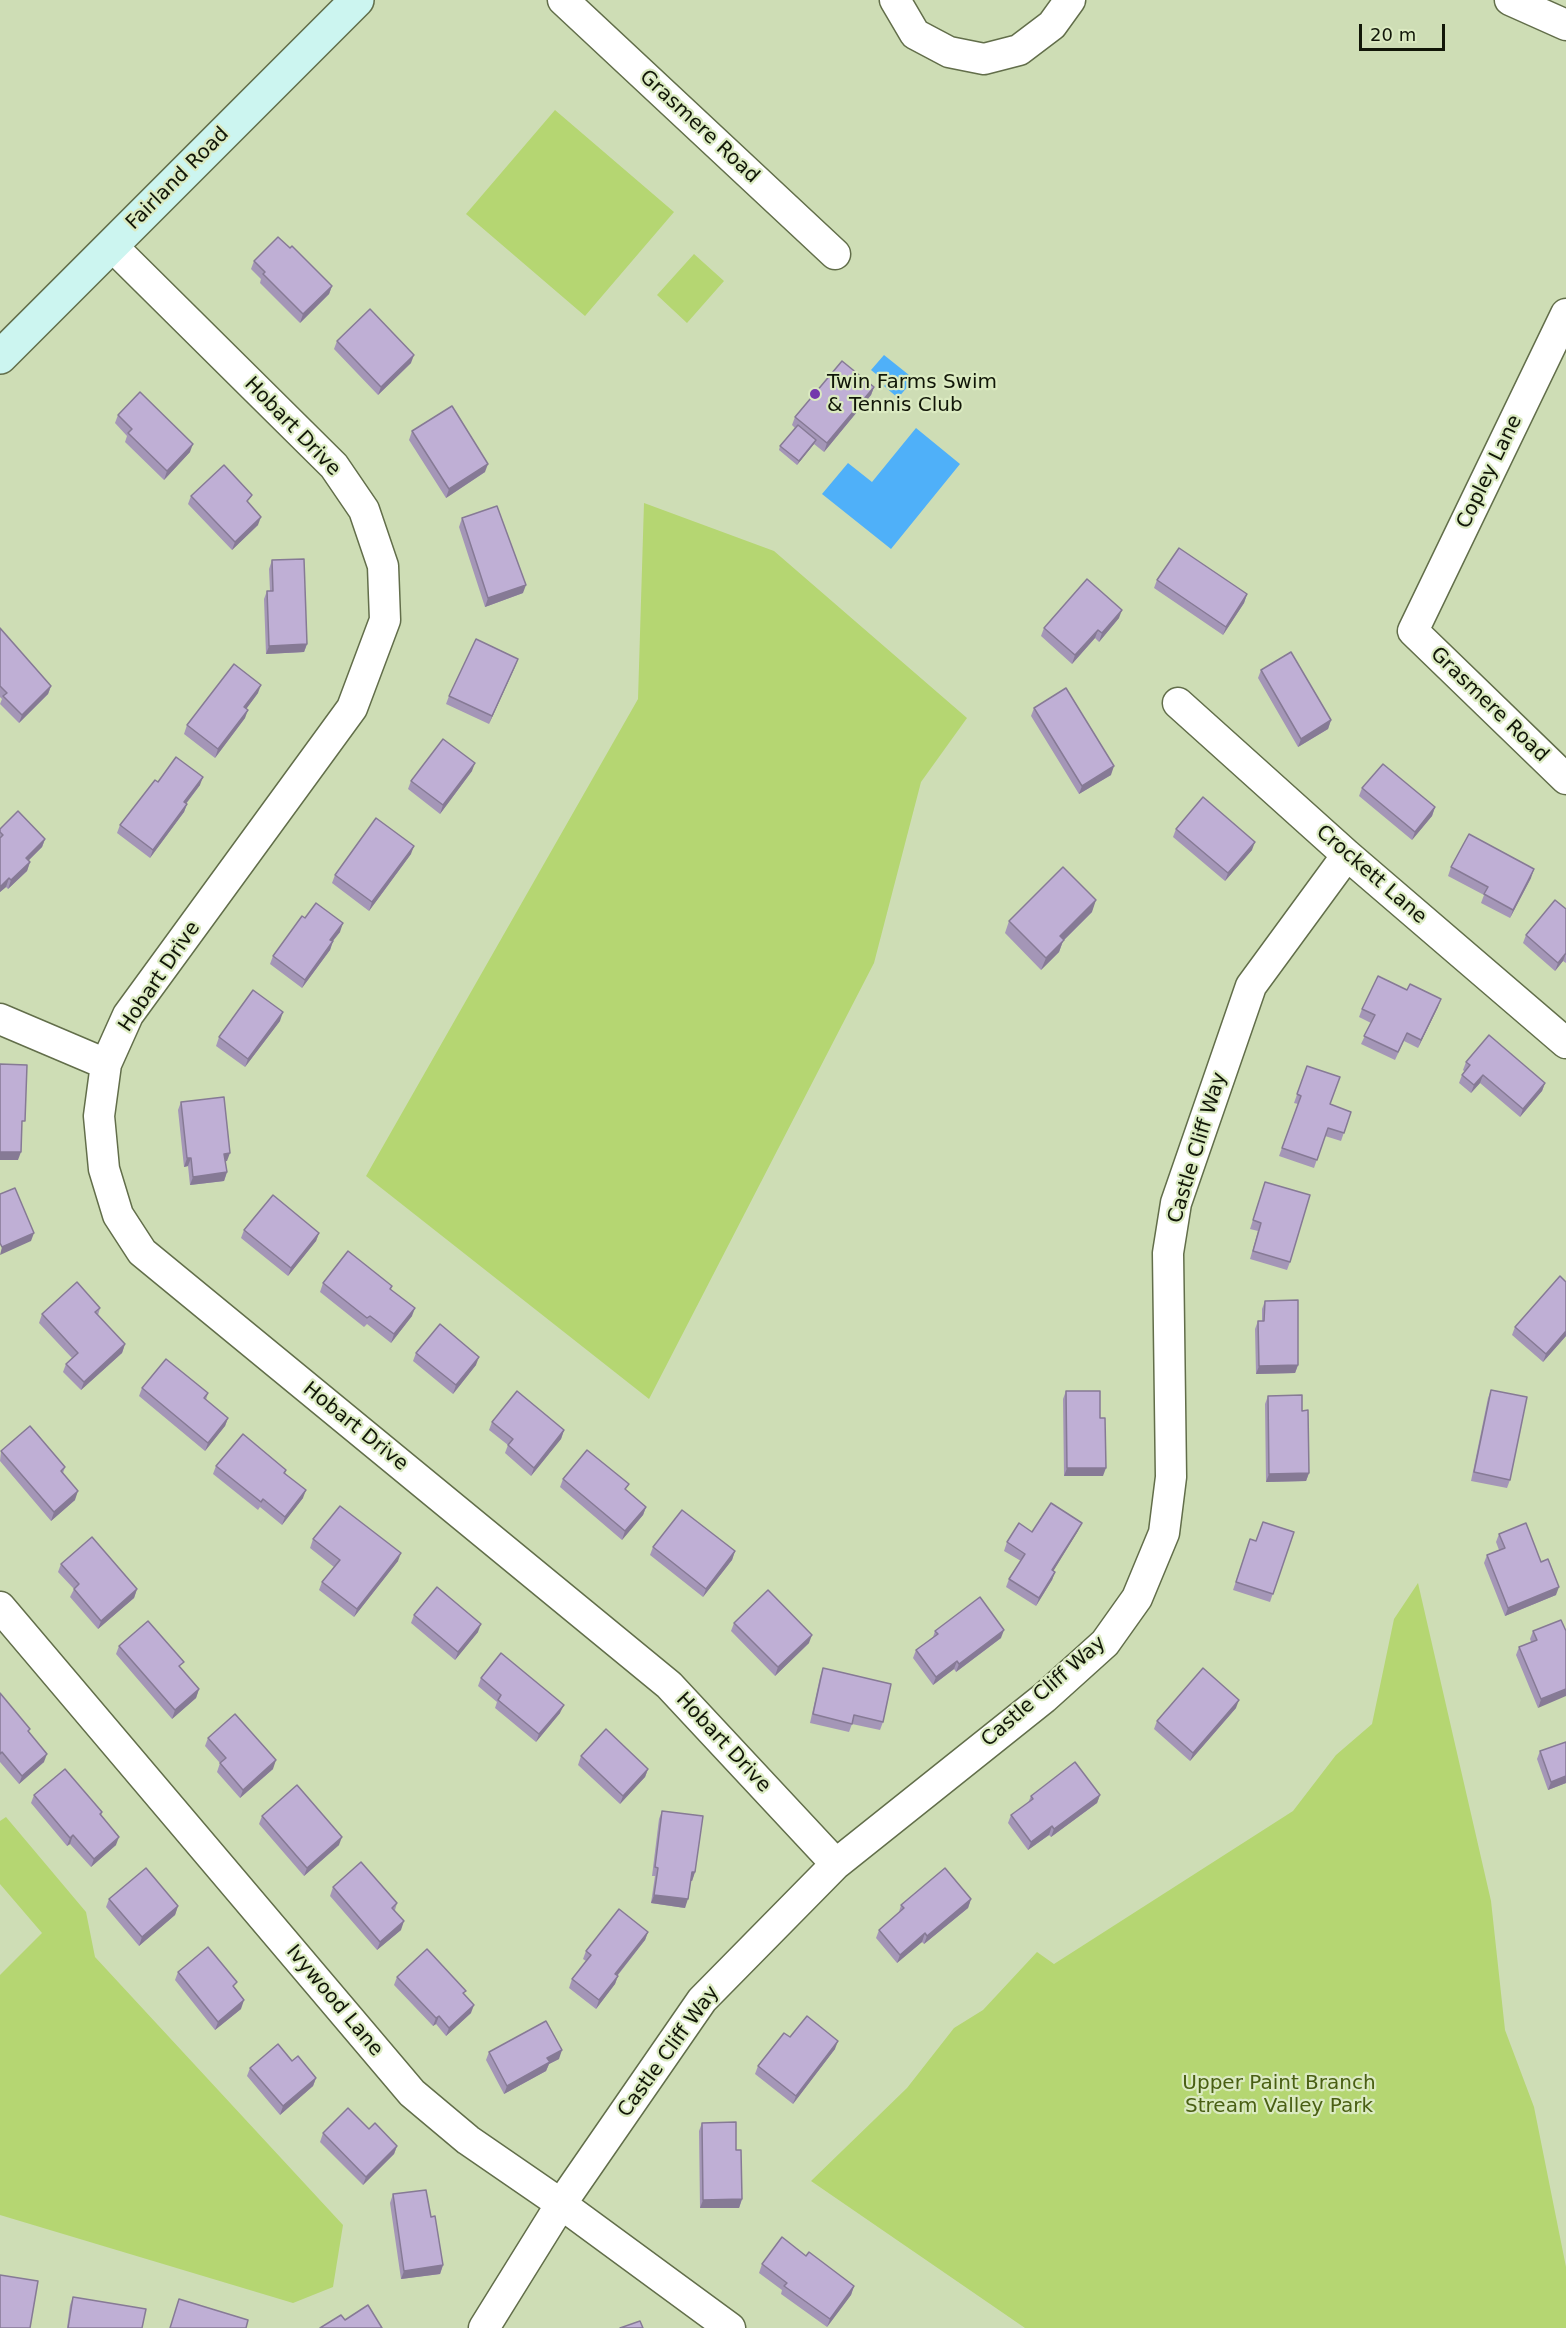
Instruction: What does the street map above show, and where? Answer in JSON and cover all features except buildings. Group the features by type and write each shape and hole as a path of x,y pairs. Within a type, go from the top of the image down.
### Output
{"main road":[{"name":"Fairland Road","path":"0,357 357,0"}],"street":[{"name":"Grasmere Road","path":"562,0 835,254"},
{"path":"896,0 915,34 949,52 984,59 1019,50 1052,25 1070,0"},
{"path":"1510,0 1566,25"},
{"name":"Hobart Drive","path":"112,246 334,466 364,510 383,566 385,620 352,708 128,1016 106,1064 99,1116 104,1169 118,1215 142,1252 669,1685 836,1864"},
{"name":"Copley Lane","path":"1413,631 1566,314"},
{"name":"Grasmere Road","path":"1413,631 1566,779"},
{"name":"Crockett Lane","path":"1178,703 1347,855 1566,1043"},
{"name":"Castle Cliff Way","path":"484,2328 561,2204 702,2000 836,1864 1044,1698 1105,1643 1137,1598 1164,1533 1171,1477 1168,1253 1176,1203 1251,986 1347,855"},
{"path":"0,1019 106,1064"},
{"name":"Ivywood Lane","path":"0,1607 412,2093 468,2140 561,2204 730,2328"}],"green space":[{"path":"555,110 674,212 585,316 466,214"},
{"path":"694,254 724,281 687,323 657,295"},
{"path":"644,503 774,551 967,718 921,782 874,963 649,1399 366,1176 638,699"},
{"name":"Upper Paint Branch Stream Valley Park","path":"1418,1583 1491,1901 1505,2030 1534,2107 1566,2267 1566,2328 1025,2328 811,2181 907,2088 954,2028 983,2010 1037,1952 1054,1964 1293,1811 1336,1755 1372,1724 1394,1619"},
{"path":"6,1817 86,1912 95,1957 343,2225 333,2287 293,2303 0,2215 0,1975 42,1933 0,1884 0,1821"}],"water":[{"path":"884,355 914,379 898,398 884,386 887,383 871,370"},
{"path":"916,428 960,464 891,549 822,494 848,463 872,482"}],"place":[{"name":"Twin Farms Swim & Tennis Club","path":"815,394"}]}
